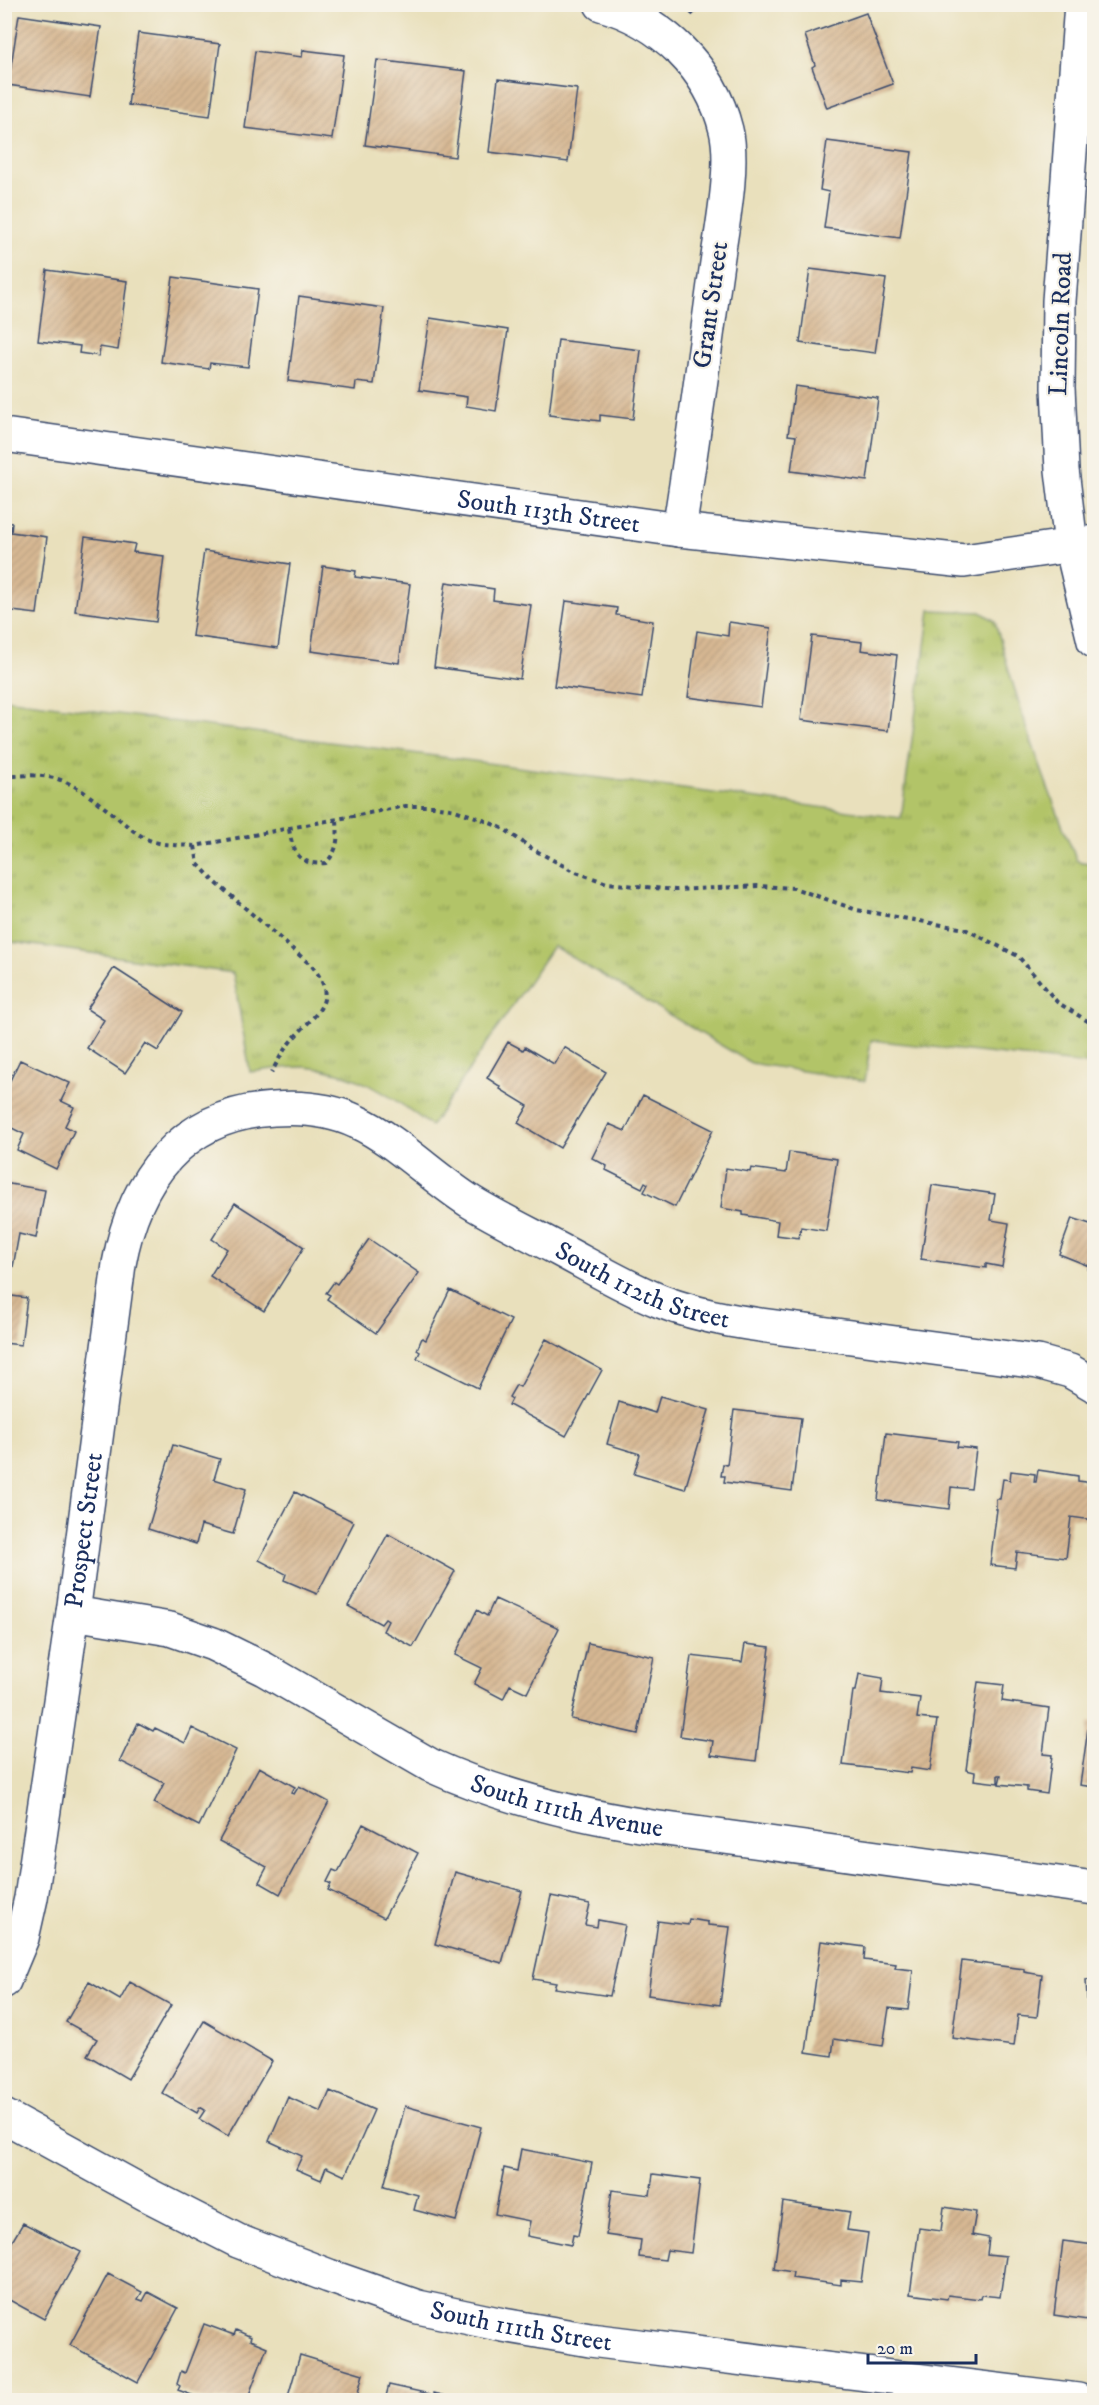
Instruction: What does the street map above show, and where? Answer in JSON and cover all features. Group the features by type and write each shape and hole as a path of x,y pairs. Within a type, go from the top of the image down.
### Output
{"street":[{"name":"Grant Street","path":"601,4 642,19 664,33 687,56 706,82 718,105 727,132 726,195 679,530"},
{"name":"Lincoln Road","path":"1081,4 1059,301 1058,388 1062,470 1083,543 1095,641"},
{"name":"South 113th Street","path":"4,435 679,530 964,561 1083,543"},
{"name":"South 112th Street","path":"226,1117 261,1109 297,1108 339,1115 358,1122 471,1202 609,1276 659,1300 696,1313 772,1326 1038,1362 1070,1371 1095,1385"},
{"name":"Prospect Street","path":"4,1981 22,1938 31,1898 127,1225 141,1192 164,1160 192,1136 226,1117"},
{"name":"South 111th Avenue","path":"73,1613 147,1624 194,1636 264,1669 430,1765 486,1788 539,1804 610,1820 687,1833 1095,1888"},
{"name":"South 111th Street","path":"4,2116 238,2241 417,2307 590,2340 1078,2400"}],"path":[{"path":"693,13 701,4"},
{"path":"4,777 25,774 71,782 149,840 165,844 195,846 406,806 434,806 455,810 504,829 531,848 573,871 607,883 675,891 758,886 794,888 857,910 965,929 1018,956 1057,1002 1095,1025"},
{"path":"289,829 292,845 300,857 311,865 326,863 335,853 338,842 337,820"},
{"path":"195,846 198,864 214,881 312,966 322,978 325,992 322,1009 290,1043 271,1073"}],"green space":[{"path":"930,610 981,612 995,621 1012,682 1065,832 1077,861 1094,864 1094,1065 871,1040 865,1081 751,1063 553,946 431,1126 403,1105 373,1087 341,1074 306,1067 250,1072 233,973 5,941 5,699 901,818"}],"building":[{"path":"866,13 893,84 827,108 812,67 815,65 805,35"},
{"path":"19,15 101,27 90,97 8,85"},
{"path":"138,33 220,44 210,116 128,105"},
{"path":"303,50 344,55 332,139 245,128 255,51 302,57"},
{"path":"377,60 466,71 455,157 365,145"},
{"path":"498,79 577,89 568,162 489,152"},
{"path":"827,141 912,152 900,238 824,228 829,192 820,190"},
{"path":"810,269 886,279 875,353 800,343"},
{"path":"47,270 127,281 118,350 100,347 99,356 79,353 80,346 38,341"},
{"path":"173,277 258,289 248,367 210,363 209,369 161,362"},
{"path":"299,296 384,308 374,384 356,382 355,390 288,381"},
{"path":"430,318 508,330 496,411 466,406 467,397 419,390"},
{"path":"558,340 641,350 633,419 600,415 600,421 549,415"},
{"path":"795,386 878,398 867,481 791,471 796,436 788,435"},
{"path":"4,522 12,523 11,532 47,537 37,614 4,610"},
{"path":"85,537 135,544 133,552 164,556 156,622 75,611"},
{"path":"204,551 290,564 278,648 192,636"},
{"path":"323,566 356,571 355,577 410,584 399,663 311,651"},
{"path":"446,582 494,589 493,600 531,605 520,679 434,667"},
{"path":"566,601 617,608 616,615 653,621 642,698 554,686"},
{"path":"729,622 771,628 761,707 688,697 697,631 728,636"},
{"path":"812,636 862,642 861,650 897,655 888,731 801,720"},
{"path":"114,968 182,1012 158,1051 145,1043 125,1073 87,1048 104,1020 87,1009"},
{"path":"508,1042 523,1050 525,1047 554,1064 564,1047 606,1072 560,1148 518,1123 528,1106 487,1078"},
{"path":"20,1060 70,1083 61,1101 74,1107 65,1126 74,1131 56,1169 17,1150 24,1134 4,1124 4,1093"},
{"path":"643,1095 713,1130 675,1207 644,1192 648,1184 645,1182 642,1188 606,1170 607,1166 592,1158 609,1124 625,1131"},
{"path":"789,1152 837,1159 826,1231 801,1227 799,1238 776,1235 778,1221 743,1215 743,1212 721,1208 726,1168 750,1172 751,1168 786,1173"},
{"path":"4,1183 45,1190 36,1238 19,1234 13,1267 4,1266"},
{"path":"932,1185 995,1194 991,1220 1009,1223 1002,1267 986,1264 986,1268 921,1259"},
{"path":"235,1203 304,1247 264,1311 210,1276 227,1249 212,1239"},
{"path":"1094,1211 1094,1272 1088,1269 1089,1266 1059,1254 1072,1218 1090,1224"},
{"path":"369,1239 419,1273 376,1333 327,1299 330,1295 326,1293 334,1282 337,1284"},
{"path":"450,1290 511,1320 478,1388 417,1358 420,1352 417,1350 422,1338 426,1340"},
{"path":"4,1295 27,1298 21,1345 4,1343"},
{"path":"546,1339 602,1370 566,1436 509,1405 512,1399 509,1397 516,1385 520,1387"},
{"path":"660,1396 709,1410 685,1489 634,1474 640,1454 607,1444 619,1402 655,1413"},
{"path":"734,1410 801,1418 792,1491 724,1482 725,1476 721,1476 723,1464 727,1465"},
{"path":"886,1433 958,1442 957,1447 976,1449 971,1489 951,1487 949,1509 878,1500"},
{"path":"173,1445 220,1459 214,1479 246,1489 233,1534 201,1525 196,1544 148,1529"},
{"path":"1038,1470 1078,1476 1078,1481 1094,1483 1092,1520 1071,1517 1066,1558 1017,1552 1015,1568 990,1565 997,1509 996,1499 1000,1499 1003,1479 1010,1480 1011,1471 1035,1474 1034,1482 1036,1482"},
{"path":"295,1492 354,1522 317,1594 284,1580 286,1574 259,1560"},
{"path":"388,1534 455,1571 413,1647 383,1631 388,1621 385,1619 381,1624 348,1606"},
{"path":"495,1599 559,1628 527,1693 510,1685 503,1699 474,1684 482,1668 455,1655 477,1610 487,1616"},
{"path":"588,1643 654,1657 638,1734 571,1719"},
{"path":"745,1644 770,1647 756,1761 711,1755 713,1741 680,1736 691,1656 742,1662"},
{"path":"859,1674 883,1678 881,1693 920,1698 917,1718 937,1720 930,1771 911,1768 910,1773 843,1765 853,1691 856,1691"},
{"path":"978,1682 1004,1685 1002,1701 1049,1708 1043,1754 1052,1755 1047,1794 1027,1791 1027,1787 999,1784 1001,1775 998,1775 998,1783 974,1780 975,1772 966,1770"},
{"path":"1089,1722 1094,1723 1094,1787 1080,1785"},
{"path":"138,1723 153,1731 155,1728 185,1743 192,1728 236,1750 199,1826 154,1803 164,1783 120,1761"},
{"path":"259,1767 295,1787 291,1793 294,1794 299,1786 329,1802 280,1894 259,1882 267,1867 219,1841"},
{"path":"363,1824 418,1853 384,1918 328,1890 331,1884 327,1882 333,1870 338,1872"},
{"path":"455,1872 522,1891 502,1963 435,1944"},
{"path":"551,1896 590,1904 585,1925 597,1927 598,1920 625,1925 610,1996 554,1988 556,1983 533,1979"},
{"path":"689,1919 708,1922 708,1925 730,1927 720,2005 648,1995 658,1921 688,1925"},
{"path":"821,1941 865,1947 864,1960 896,1964 895,1968 913,1970 908,2010 889,2008 883,2046 834,2039 832,2056 806,2052"},
{"path":"962,1961 1024,1969 1024,1972 1042,1975 1037,2017 1018,2015 1014,2046 952,2038"},
{"path":"1094,1979 1094,2051 1090,2051 1086,1980"},
{"path":"89,1982 120,2000 130,1982 171,2005 128,2079 87,2055 97,2039 66,2022"},
{"path":"204,2021 272,2061 228,2136 199,2119 205,2110 200,2107 197,2113 162,2093"},
{"path":"330,2091 374,2110 345,2176 326,2167 321,2180 296,2169 302,2156 269,2141 288,2097 321,2112"},
{"path":"405,2106 481,2127 456,2221 414,2210 418,2195 384,2186"},
{"path":"521,2149 592,2163 578,2236 573,2235 571,2245 527,2236 530,2221 495,2214 504,2168 517,2171"},
{"path":"653,2174 700,2180 691,2253 667,2250 665,2260 639,2257 641,2240 606,2235 612,2190 650,2195"},
{"path":"783,2202 850,2212 847,2230 868,2233 861,2282 841,2280 841,2285 792,2278 793,2272 774,2269"},
{"path":"944,2207 976,2212 972,2235 989,2238 987,2254 1006,2256 1000,2297 981,2295 980,2299 948,2295 947,2299 910,2294 919,2228 941,2231"},
{"path":"23,2223 81,2252 44,2319 4,2297 4,2255"},
{"path":"1063,2241 1094,2245 1094,2321 1054,2315"},
{"path":"108,2274 142,2292 138,2299 143,2301 148,2292 178,2308 138,2382 70,2345"},
{"path":"204,2324 234,2335 236,2330 251,2337 250,2340 267,2347 247,2400 205,2400 178,2390 180,2386 177,2384 181,2371 185,2373"},
{"path":"300,2355 363,2374 356,2400 287,2400"},
{"path":"389,2385 430,2394 429,2400 385,2400"},
{"path":"434,2393 462,2400 432,2400"}]}
